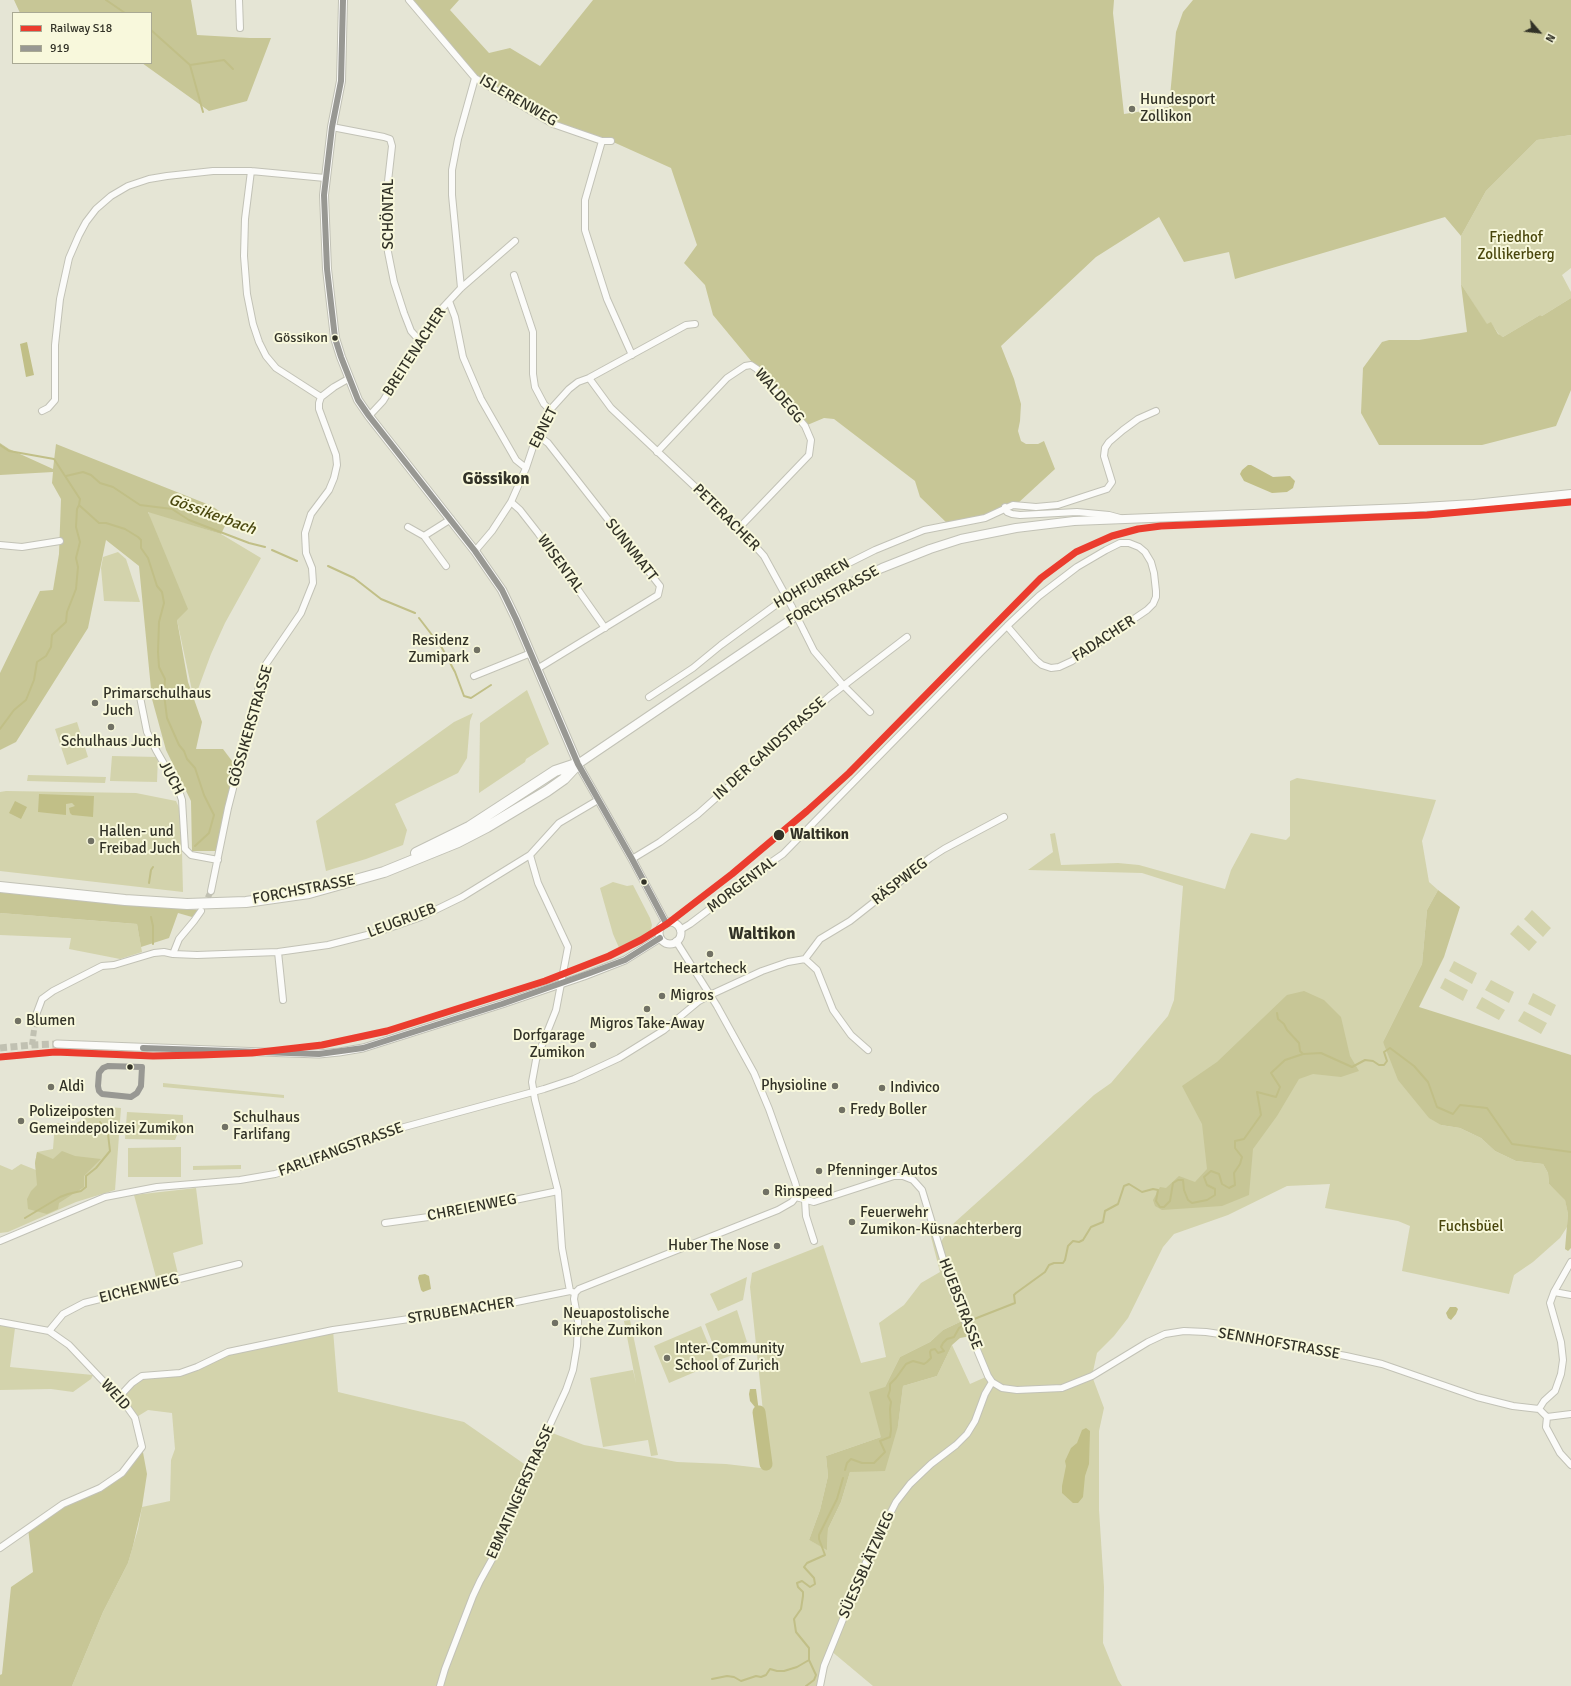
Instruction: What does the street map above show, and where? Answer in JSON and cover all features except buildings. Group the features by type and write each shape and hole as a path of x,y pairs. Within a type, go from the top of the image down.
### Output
{"highway":[{"name":"FORCHSTRASSE","path":"0,881 126,895 177,898 244,897 306,888 378,868 434,845 479,821 555,771 578,764"},
{"name":"FORCHSTRASSE","path":"0,887 125,900 187,904 246,902 309,893 384,872 458,842 506,816 547,791 564,779 578,764"}],"main road":[{"path":"344,0 341,81 332,127 325,178 324,233 335,338 348,379 358,400 451,519 502,590 531,653 578,764"},
{"name":"FORCHSTRASSE","path":"578,764 808,607 848,584 882,568 930,549 987,533 1049,523 1406,508 1474,504 1571,494"}],"street":[{"path":"239,0 240,28"},
{"name":"ISLERENWEG","path":"409,0 475,78 553,124 602,141 611,141"},
{"path":"461,288 452,195 452,170 458,139 475,78"},
{"name":"SCHÖNTAL","path":"332,127 384,137 390,140 392,146 386,199 385,224 388,252 394,282 404,313 411,332 420,341"},
{"path":"602,141 585,200 586,230 608,299 632,355"},
{"path":"42,411 48,408 55,400 55,345 60,299 69,258 78,235 96,209 111,196 128,186 149,179 213,171 251,171 325,178"},
{"path":"251,171 245,219 244,256 248,294 259,342 266,356 276,368 321,397 348,379"},
{"name":"BREITENACHER","path":"369,416 383,401 435,316 461,288 515,241"},
{"path":"514,275 533,332 533,374 535,387 544,404 550,410"},
{"path":"449,301 455,317 463,357 473,383 516,460 526,468"},
{"name":"EBNET","path":"475,551 492,530 511,502 526,468 537,435 550,410 569,389 578,382 590,378 686,325 694,324"},
{"name":"WALDEGG","path":"657,452 728,378 745,366 751,365 757,369 805,426 811,440 809,455 739,528"},
{"name":"PETERACHER","path":"590,378 611,408 739,528 764,556 814,651 843,685 870,712"},
{"name":"GÖSSIKERSTRASSE","path":"211,891 228,808 264,667 301,613 313,583 312,568 306,554 305,533 311,514 329,490 334,478 337,459 320,409 319,403 321,397"},
{"path":"1005,507 1017,504 1036,507 1058,506 1107,489 1112,482 1104,456 1105,448 1109,442 1138,419 1156,411"},
{"name":"SUNNMATT","path":"537,435 548,443 660,586 658,595 537,669"},
{"name":"WISENTAL","path":"511,502 520,510 538,533 605,628"},
{"name":"FORCHSTRASSE","path":"1005,507 1007,512 1020,515 1077,512 1109,515 1124,519"},
{"name":"HOHFURREN","path":"649,697 693,668 721,645 787,598 825,575 875,550 924,530 985,518 1005,507"},
{"path":"424,536 451,519"},
{"path":"408,528 424,536 446,566"},
{"path":"0,545 22,547 60,541"},
{"name":"MORGENTAL","path":"680,930 727,896 732,894 783,854 1007,626 1039,596 1077,567 1120,543 1129,543 1139,547"},
{"name":"FADACHER","path":"1007,626 1042,665 1051,668 1059,668 1072,661 1148,610 1153,604 1156,597 1154,573 1151,562 1145,552 1139,547"},
{"name":"IN DER GANDSTRASSE","path":"632,859 660,842 698,814 843,685 907,637"},
{"path":"474,676 531,653"},
{"name":"JUCH","path":"140,698 147,732 178,788 182,800 185,849 191,855 218,860"},
{"path":"578,764 632,859 666,923"},
{"name":"LEUGRUEB","path":"173,954 197,955 278,952 328,945 375,934 421,917 462,897 530,855 559,823 598,800"},
{"name":"RÄSPWEG","path":"806,959 820,939 850,921 930,858 944,848 1004,817"},
{"path":"530,855 538,883 568,947 560,983"},
{"path":"36,1015 42,999 53,991 102,966 114,965 154,952 173,954 179,938 201,911"},
{"path":"666,923 676,924 680,930 680,936 676,941 670,944 666,943 660,938 660,928 666,923"},
{"path":"57,1044 327,1054 363,1048 502,1004 625,960 660,938"},
{"path":"676,941 746,1056 770,1109 797,1188 796,1197 805,1200 806,1216 814,1240"},
{"path":"278,952 283,1000"},
{"path":"710,995 762,971 788,962 806,959 817,970 833,1010 848,1032 868,1050"},
{"name":"EBMATINGERSTRASSE","path":"440,1686 445,1668 473,1596 501,1544 517,1496 566,1390 573,1370 577,1346 578,1322 573,1292 562,1248 558,1191 533,1092 532,1077 536,1060 556,1010 560,983"},
{"name":"FARLIFANGSTRASSE","path":"0,1241 106,1197 157,1187 240,1180 275,1174 302,1166 375,1135 533,1092 574,1079 619,1058 664,1030 710,995"},
{"name":"HUEBSTRASSE","path":"805,1200 817,1201 894,1176 903,1176 913,1180 922,1190 950,1285 965,1323 992,1382"},
{"name":"CHREIENWEG","path":"385,1223 443,1215 558,1191"},
{"name":"STRUBENACHER","path":"119,1397 132,1383 142,1376 180,1373 198,1367 228,1352 333,1330 492,1307 573,1292 778,1210 792,1202 796,1197"},
{"path":"1547,1417 1539,1409 1544,1401 1555,1392 1559,1384 1562,1367 1560,1342 1550,1303 1554,1292 1571,1262"},
{"name":"EICHENWEG","path":"49,1331 63,1314 84,1303 239,1264"},
{"path":"1554,1292 1571,1295"},
{"name":"WEID","path":"0,1322 49,1331 69,1345 119,1397 135,1418 142,1447 134,1460 122,1473 100,1488 63,1504 0,1548"},
{"name":"SENNHOFSTRASSE","path":"992,1382 1002,1388 1017,1390 1062,1388 1092,1376 1148,1342 1166,1334 1184,1331 1252,1339 1346,1356 1382,1364 1477,1397 1513,1406 1539,1409"},
{"name":"SÜESSBLÄTZWEG","path":"820,1686 824,1666 868,1554 896,1502 910,1484 931,1464 956,1445 966,1434 975,1421 985,1394 992,1382"},
{"path":"1547,1417 1571,1414"},
{"path":"1547,1417 1546,1427 1560,1453 1571,1465"}],"green space":[{"name":"Friedhof Zollikerberg","path":"1571,135 1571,268 1562,275 1571,292 1571,298 1503,337 1500,336 1491,323 1487,325 1461,284 1461,236 1486,191 1537,140"},
{"path":"148,511 221,534 261,558 225,623 211,654 194,700 177,620"},
{"path":"118,552 126,559 140,602 104,601 101,568 103,557"},
{"path":"527,690 549,744 479,793 480,723"},
{"path":"473,713 470,721 467,758 458,773 395,804 407,830 403,845 366,859 326,871 316,821 454,722"},
{"path":"77,722 88,757 67,765 55,729"},
{"path":"112,756 158,757 157,782 110,781"},
{"path":"28,775 106,777 105,783 27,781"},
{"name":"Fuchsbüel","path":"1297,778 1436,800 1422,841 1429,882 1438,890 1427,910 1422,964 1383,1042 1441,1125 1460,1128 1481,1138 1495,1151 1516,1161 1543,1164 1548,1173 1549,1184 1565,1199 1568,1214 1567,1227 1560,1238 1533,1262 1514,1275 1509,1294 1402,1271 1410,1226 1398,1221 1325,1208 1330,1184 1287,1186 1228,1215 1174,1234 1163,1247 1128,1318 1114,1336 1097,1353 1092,1376 1104,1408 1099,1431 1099,1510 1104,1587 1103,1643 1118,1680 1122,1686 873,1686 830,1650 821,1686 72,1686 103,1612 128,1563 138,1529 142,1507 170,1501 171,1460 175,1449 172,1413 148,1410 135,1418 119,1397 142,1376 180,1373 228,1352 333,1330 338,1392 464,1422 530,1468 547,1431 584,1445 677,1462 726,1464 769,1469 750,1287 752,1273 823,1245 861,1363 886,1357 879,1323 904,1305 921,1283 940,1272 930,1233 933,1233 938,1246 954,1223 1094,1095 1111,1083 1168,1016 1174,1000 1183,886 1142,873 1028,870 1053,852 1050,834 1055,833 1061,865 1118,863 1139,865 1225,889 1231,870 1251,833 1286,840 1290,836 1290,781","holes":["964,1320 988,1376 970,1384 952,1345 937,1376 903,1386 898,1426 850,1472 841,1502 828,1529 827,1549 809,1540 820,1510 828,1476 826,1456 881,1437 885,1387 900,1357 930,1342 943,1330"]},
{"name":"Hallen- und Freibad Juch","path":"0,792 136,793 176,801 181,812 183,892 0,871"},
{"path":"613,882 627,886 633,885 652,925 647,936 620,950 613,934 600,888"},
{"path":"1532,910 1551,928 1543,937 1524,919"},
{"path":"0,913 137,924 142,952 120,959 69,949 71,938 0,935"},
{"path":"1518,925 1537,942 1529,951 1510,934"},
{"path":"1454,961 1477,973 1472,984 1449,971"},
{"path":"1445,978 1468,990 1463,1001 1440,988"},
{"path":"1491,980 1514,992 1509,1003 1485,990"},
{"path":"1533,993 1556,1005 1551,1016 1528,1004"},
{"path":"1482,997 1505,1010 1499,1020 1476,1008"},
{"path":"1524,1011 1547,1023 1541,1034 1518,1021"},
{"path":"163,1083 284,1095 284,1098 163,1087"},
{"path":"103,1108 121,1108 115,1190 76,1202 8,1232 0,1233 0,1165 12,1170 21,1164 36,1170 35,1163 37,1152 53,1149 55,1123 75,1124"},
{"path":"127,1112 183,1115 183,1132 177,1135 175,1140 125,1139"},
{"path":"181,1147 181,1177 128,1177 128,1148"},
{"path":"241,1165 241,1169 193,1170 193,1166"},
{"path":"196,1188 203,1244 173,1253 178,1274 157,1281 134,1195"},
{"path":"747,1277 743,1300 718,1311 710,1294"},
{"path":"737,1310 747,1342 739,1345 741,1352 719,1360 705,1324"},
{"path":"630,1320 658,1455 651,1456 648,1440 603,1447 590,1378 633,1370 636,1383 624,1321"},
{"path":"0,1325 15,1328 10,1367 93,1375 91,1379 73,1392 51,1389 0,1390"},
{"path":"701,1326 716,1363 669,1383 654,1346"}],"shaded area":[{"path":"14,0 191,0 197,35 271,38 247,101 209,111 143,64 152,64 152,12 20,12"},
{"path":"409,0 459,0 450,10 489,53 510,48 540,66 593,0 1114,0 1113,13 1124,114 1169,107 1176,32 1183,12 1193,0 1571,0 1571,135 1537,140 1486,191 1461,236 1445,217 1235,279 1229,252 1184,262 1159,217 1096,257 1001,346 1014,379 1021,404 1018,431 1021,441 1026,444 1038,444 1044,441 1055,469 1017,504 995,514 949,525 920,497 915,481 834,419 824,418 805,426 713,315 705,285 684,263 697,245 671,168 611,141 553,124 475,78"},
{"path":"1461,284 1487,324 1491,322 1498,334 1503,337 1571,298 1571,390 1556,426 1482,445 1379,445 1361,413 1363,368 1382,342 1389,340 1419,340 1467,332"},
{"path":"27,342 34,375 26,377 20,344"},
{"path":"0,443 9,449 53,469 56,444 212,506 229,518 221,534 148,512 188,609 177,620 188,682 202,722 196,749 223,749 235,765 216,851 192,851 191,801 166,750 152,699 139,566 106,540 88,628 16,742 0,750 0,673 40,591 53,590 59,554 61,499 52,483 53,472 0,475"},
{"path":"1248,465 1251,465 1273,477 1290,476 1295,481 1293,488 1287,492 1272,493 1244,481 1240,474"},
{"path":"39,794 94,796 93,817 72,815 69,808 75,806 72,803 66,804 66,815 38,812"},
{"path":"15,801 27,807 21,819 9,813"},
{"path":"1438,890 1460,907 1444,957 1419,1007 1571,1055 1571,1248 1568,1251 1565,1249 1568,1214 1565,1200 1549,1184 1548,1173 1543,1164 1516,1161 1495,1151 1481,1138 1460,1128 1441,1125 1429,1118 1398,1080 1383,1042 1422,964 1427,910"},
{"path":"0,892 198,910 192,917 178,913 169,938 141,947 137,924 0,913"},
{"path":"1304,991 1324,1000 1341,1017 1350,1056 1359,1071 1341,1077 1313,1074 1299,1079 1277,1116 1253,1149 1249,1195 1222,1206 1162,1210 1155,1206 1153,1200 1160,1187 1166,1188 1179,1176 1195,1182 1207,1169 1202,1124 1182,1086 1217,1062 1287,995"},
{"path":"62,1151 75,1156 101,1159 84,1176 84,1187 59,1203 58,1209 47,1214 28,1209 27,1199 31,1191 37,1185 35,1163 37,1152 53,1159"},
{"path":"425,1274 429,1276 431,1289 423,1292 421,1290 418,1278 419,1275"},
{"path":"1450,1307 1456,1307 1458,1309 1451,1320 1448,1318 1446,1313"},
{"path":"964,1320 971,1336 960,1338 952,1345 937,1376 903,1386 898,1426 885,1471 850,1472 841,1502 828,1529 827,1550 809,1540 820,1510 828,1476 826,1456 881,1437 869,1392 885,1387 900,1357 930,1342 943,1330"},
{"path":"750,1389 756,1389 759,1412 750,1401"},
{"path":"1086,1428 1090,1431 1089,1464 1085,1476 1083,1497 1078,1503 1073,1503 1062,1493 1066,1466 1065,1461 1071,1448 1077,1443 1082,1430"},
{"path":"142,1447 147,1474 142,1507 133,1546 128,1563 103,1612 72,1686 0,1686 0,1675 2,1674 11,1587 33,1572 28,1528 63,1504 122,1473"}],"waterway":[{"path":"106,0 124,12"},
{"path":"152,31 190,65 203,112"},
{"path":"190,65 224,60 233,69"},
{"path":"0,445 9,451 54,459 80,499 77,509 76,527 80,542 76,558 78,567 76,589 67,612 66,622 52,635 51,647 46,656 37,662 34,680 26,700 14,710 0,729"},
{"name":"Gössikerbach","path":"66,476 83,472 91,475 100,483 113,487 140,505 172,509 189,520 249,543 265,547"},
{"path":"79,505 99,523 106,523 125,529 141,540 141,548 148,558 157,586 162,592 164,603 159,622 158,652 159,667 165,679 164,694 167,718 179,745 184,751 187,759 195,768 204,795 214,815 209,833 195,846"},
{"name":"Gössikerbach","path":"272,550 297,561"},
{"name":"Gössikerbach","path":"328,566 354,578 381,599 415,613"},
{"name":"Gössikerbach","path":"419,618 442,648 455,672 464,696 471,698 491,685"},
{"path":"149,883 151,870 153,867"},
{"path":"151,917 153,926 153,944"},
{"path":"1277,1013 1278,1019 1284,1024 1287,1030 1299,1043 1300,1051 1303,1054"},
{"path":"845,1470 847,1463 851,1459 862,1463 874,1463 885,1452 880,1441 890,1437 891,1402 888,1396 890,1384 906,1364 913,1361 924,1364 931,1358 931,1350 935,1349 938,1353 944,1351 941,1347 943,1343 947,1339 954,1337 959,1328 969,1321 1015,1303 1014,1295 1016,1293 1045,1272 1049,1265 1054,1263 1063,1263 1068,1246 1073,1241 1079,1242 1083,1240 1091,1227 1103,1222 1105,1211 1118,1204 1124,1186 1129,1184 1142,1192 1153,1189 1158,1190 1156,1201 1160,1207 1164,1207 1170,1201 1173,1183 1178,1180 1183,1180 1184,1190 1188,1200 1192,1203 1207,1200 1215,1195 1215,1189 1207,1185 1204,1177 1211,1171 1219,1174 1222,1184 1229,1188 1235,1185 1234,1173 1240,1164 1242,1157 1235,1148 1235,1141 1244,1139 1261,1115 1257,1092 1276,1097 1280,1087 1271,1073 1285,1060 1303,1054 1321,1053 1352,1067 1365,1060 1373,1061 1379,1065 1384,1065 1387,1061 1384,1052 1390,1048 1414,1066 1428,1082 1437,1107 1453,1114 1460,1105 1487,1108 1512,1144 1571,1152"},
{"path":"25,1218 60,1197 81,1191 86,1187 86,1176 96,1168 110,1151 108,1134 100,1122"},
{"path":"759,1412 766,1464"},
{"path":"806,1686 814,1680 816,1675 809,1660 809,1648 796,1632 794,1619 801,1609 803,1596 803,1592 798,1587 797,1583 802,1581 810,1587 815,1584 814,1578 804,1567 807,1563 825,1555 819,1535 837,1499 843,1478"},
{"path":"712,1679 727,1676 734,1677 741,1681 756,1676 761,1677 766,1675 770,1669 784,1671 797,1667 809,1660"}],"tunnel":[{"path":"204,906 211,891"},
{"path":"32,1045 36,1015"},
{"path":"0,1048 57,1044"}],"rail line":[{"name":"S18","path":"0,1057 55,1052 153,1056 201,1055 252,1053 322,1045 387,1031 545,981 609,956 641,940 667,924 732,874 807,811 849,773 1041,578 1076,552 1112,536 1138,529 1161,526 1427,515 1571,502"}],"transit line":[{"name":"919","path":"343,0 341,81 332,127 324,195 327,269 335,338 341,357 358,400 369,416 475,551 502,590 516,619 578,764 632,859 666,923"},
{"name":"919","path":"143,1048 319,1054 363,1048 502,1004 590,973 625,960 660,938"},
{"name":"919","path":"108,1066 142,1067 141,1086 137,1093 131,1097 102,1094 99,1091 98,1086 99,1073 103,1068 108,1066"}],"place":[{"name":"Hundesport Zollikon","path":"1132,109"},
{"name":"Gössikon","path":"335,338"},
{"name":"Residenz Zumipark","path":"477,650"},
{"name":"Primarschulhaus Juch","path":"95,703"},
{"name":"Schulhaus Juch","path":"111,727"},
{"name":"Waltikon","path":"779,835"},
{"name":"Hallen- und Freibad Juch","path":"91,841"},
{"name":"Heartcheck","path":"710,954"},
{"name":"Migros","path":"662,996"},
{"name":"Migros Take-Away","path":"647,1009"},
{"name":"Blumen","path":"18,1021"},
{"name":"Dorfgarage Zumikon","path":"593,1045"},
{"name":"Physioline","path":"835,1086"},
{"name":"Aldi","path":"51,1087"},
{"name":"Indivico","path":"882,1088"},
{"name":"Fredy Boller","path":"842,1110"},
{"name":"Polizeiposten Gemeindepolizei Zumikon","path":"21,1121"},
{"name":"Schulhaus Farlifang","path":"225,1127"},
{"name":"Pfenninger Autos","path":"819,1171"},
{"name":"Rinspeed","path":"766,1192"},
{"name":"Feuerwehr Zumikon-Küsnachterberg","path":"852,1222"},
{"name":"Huber The Nose","path":"777,1246"},
{"name":"Neuapostolische Kirche Zumikon","path":"555,1323"},
{"name":"Inter-Community School of Zurich","path":"667,1358"}],"district":[{"name":"Gössikon","path":"496,480"},
{"name":"Waltikon","path":"762,935"}]}
